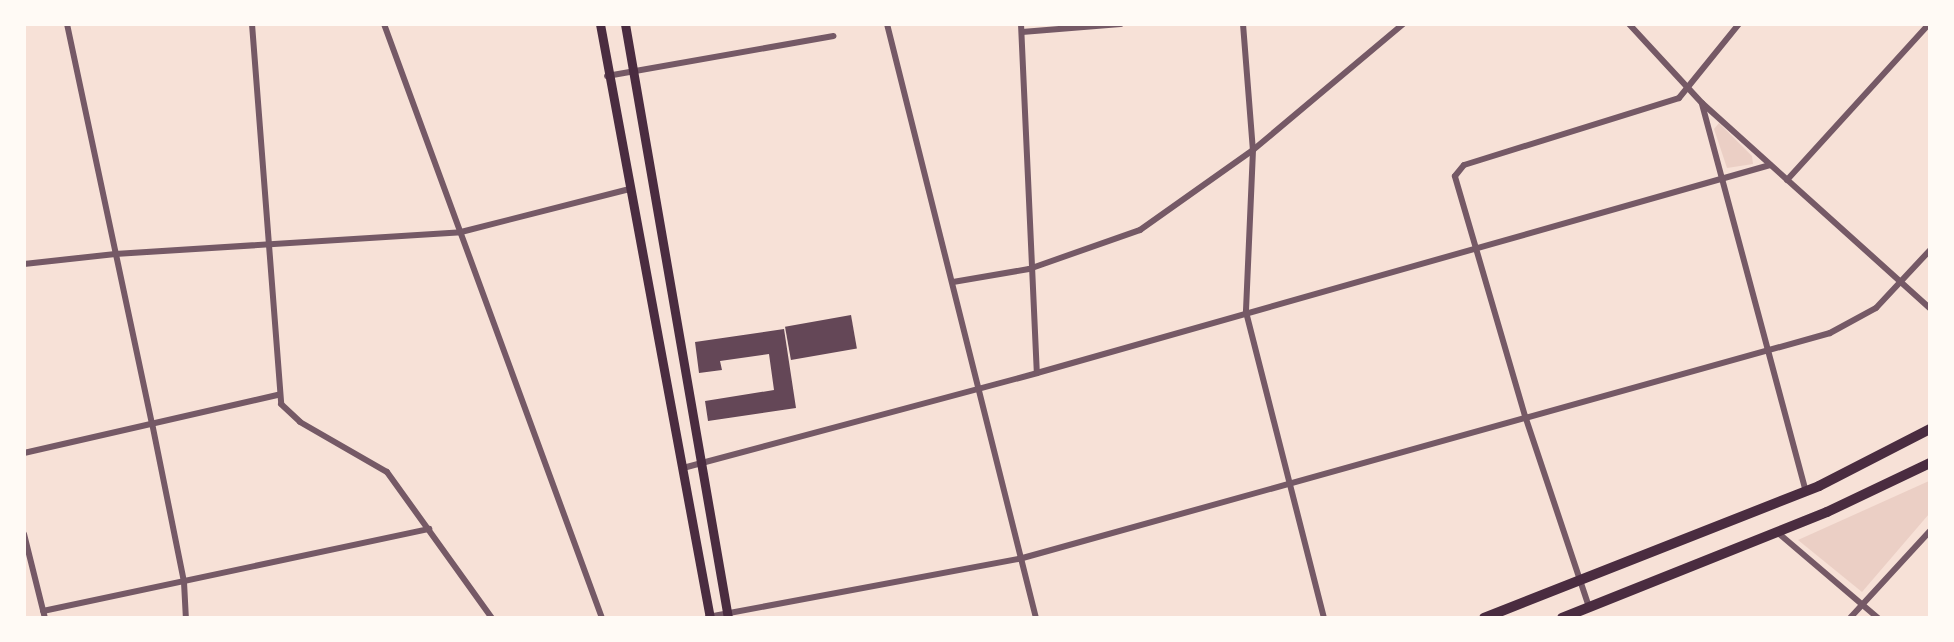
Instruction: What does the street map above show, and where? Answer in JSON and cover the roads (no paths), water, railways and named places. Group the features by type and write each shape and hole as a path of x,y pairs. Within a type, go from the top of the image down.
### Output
{"main road":[{"path":"600,24 607,76 710,617"},
{"path":"625,24 728,616"},
{"path":"1484,618 1806,491 1930,429"},
{"path":"1562,618 1777,532 1930,463"}],"street":[{"path":"67,24 184,582 186,618"},
{"path":"252,24 271,245 278,395 300,422 387,472 492,618"},
{"path":"384,24 602,618"},
{"path":"887,24 953,282 1019,559 1036,618"},
{"path":"1037,373 1029,269 1021,28 1121,24"},
{"path":"1242,24 1253,150 1246,312 1287,485 1324,618"},
{"path":"953,282 1029,269 1140,230 1253,150 1404,24"},
{"path":"1629,24 1702,103 1930,308"},
{"path":"1589,607 1525,416 1455,181 1457,172 1464,165 1658,108 1679,98 1739,24"},
{"path":"1787,180 1929,24"},
{"path":"607,76 832,36"},
{"path":"1702,103 1806,491"},
{"path":"683,468 1037,373 1246,312 1722,181 1770,165"},
{"path":"24,264 115,254 461,232 629,189"},
{"path":"710,617 728,616 1019,559 1857,322 1901,283 1930,250"},
{"path":"24,453 278,395"},
{"path":"24,534 44,615 429,529"},
{"path":"1850,618 1930,531"},
{"path":"1777,532 1878,618"}]}
